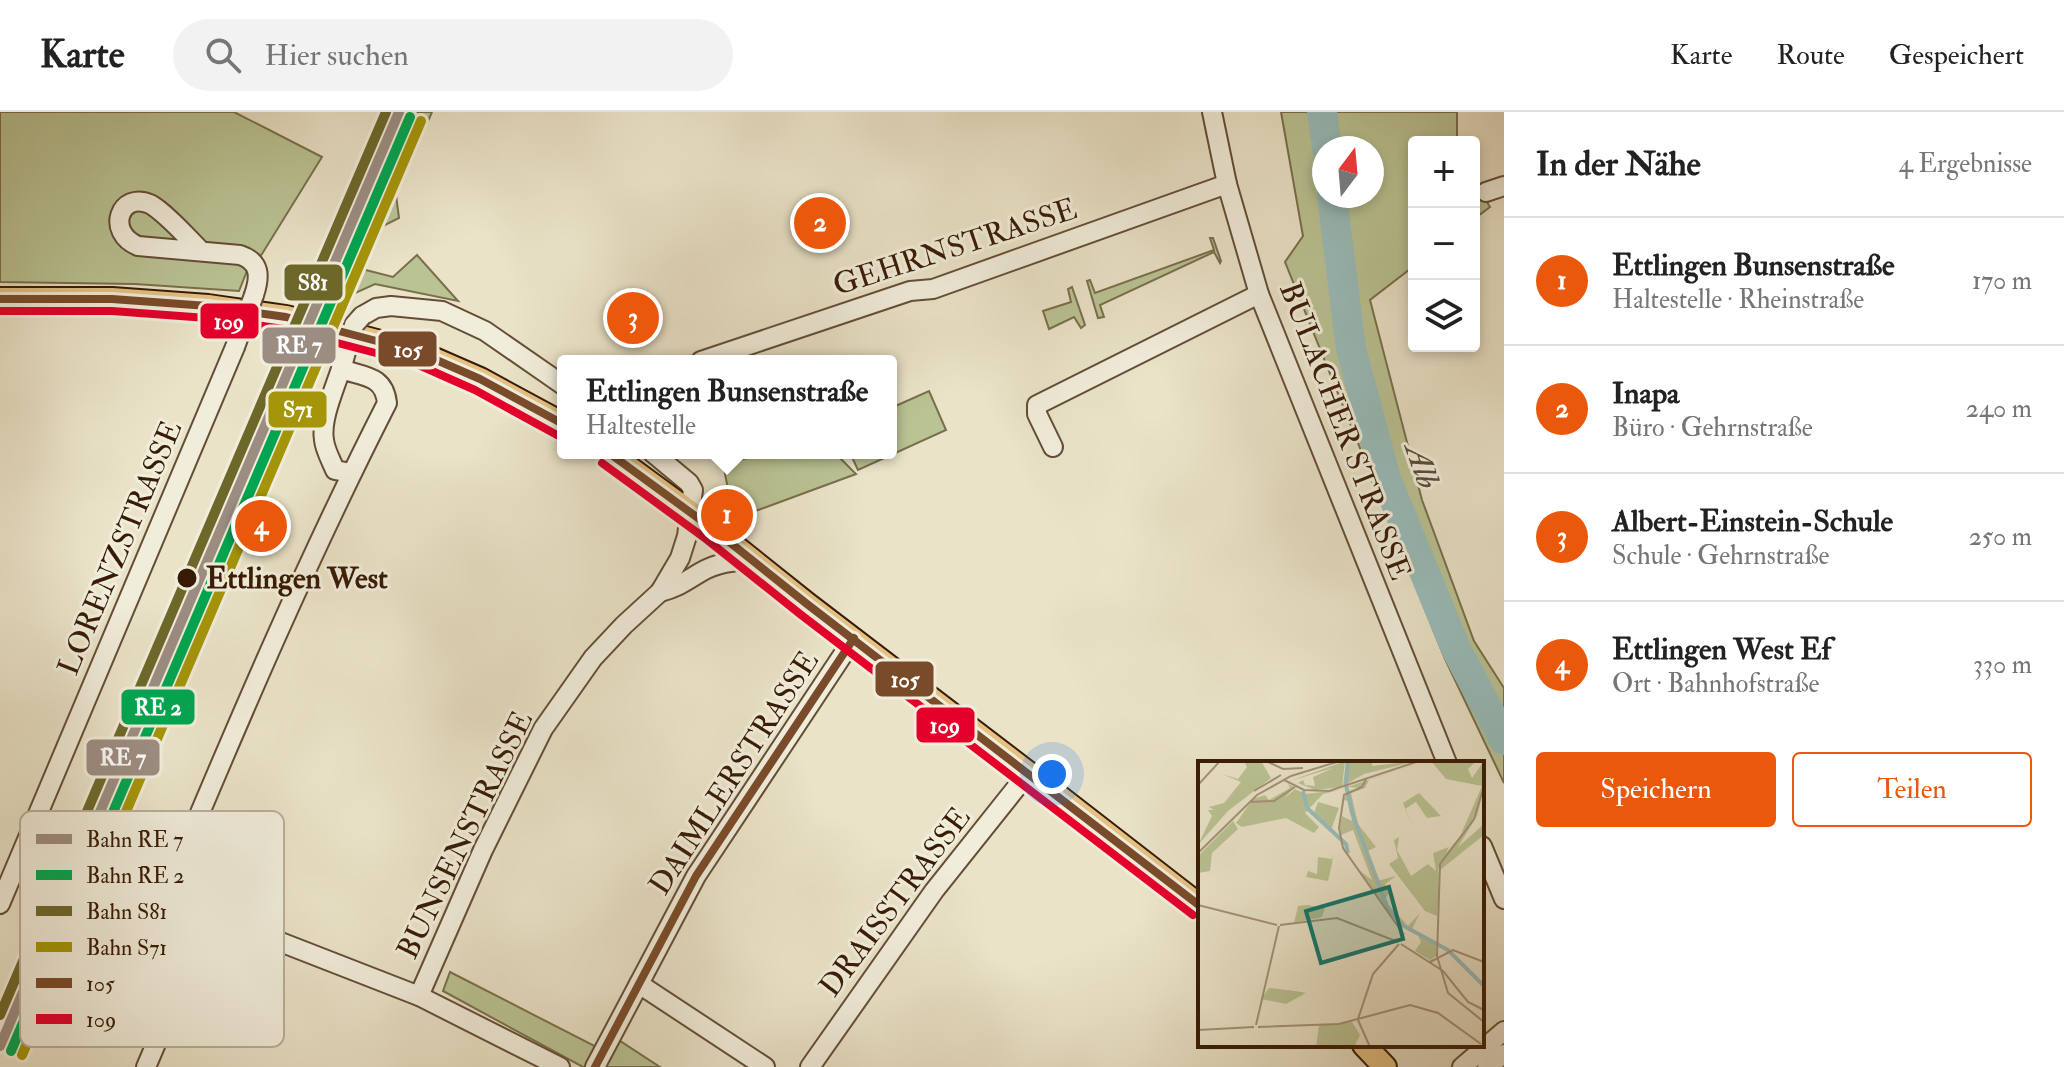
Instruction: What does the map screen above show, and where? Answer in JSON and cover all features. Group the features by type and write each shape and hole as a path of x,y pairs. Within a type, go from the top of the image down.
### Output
{"main road":[{"path":"0,299 112,299 208,306 286,317 418,352 480,379 557,421"},
{"path":"617,459 1198,904"},
{"path":"1366,1047 1385,1067"}],"street":[{"name":"BULACHER STRASSE","path":"1212,112 1227,184 1259,294 1446,761"},
{"name":"GEHRNSTRASSE","path":"719,355 910,291 933,289 1227,184"},
{"path":"1486,192 1504,186"},
{"name":"LORENZSTRASSE","path":"39,811 235,347 254,295 258,274 255,263 249,258 201,251"},
{"path":"1053,447 1037,414 1037,405 1259,294"},
{"path":"351,473 335,470 324,443 325,421 354,325 376,308 391,306 442,311 485,331 557,381"},
{"path":"201,811 351,473 387,403 385,391 379,382 342,364"},
{"path":"660,459 693,490 689,511"},
{"name":"BUNSENSTRASSE","path":"419,996 483,850 543,729 593,658 660,592 684,547 689,511"},
{"name":"BUNSENSTRASSE","path":"660,592 676,588 712,567 751,560"},
{"name":"DAIMLERSTRASSE","path":"595,1067 696,876 854,638"},
{"name":"DRAISSTRASSE","path":"810,1067 934,891 1028,773"},
{"path":"1484,851 1504,899"},
{"name":"LORENZSTRASSE","path":"0,904 20,857"},
{"path":"284,943 419,996 560,1067"},
{"path":"639,984 765,1067"},
{"path":"1462,1067 1504,1031"},
{"path":"146,1067 155,1047"},
{"path":"1487,1067 1504,1054"}],"green space":[{"path":"0,112 234,112 322,157 262,254 247,271 239,291 135,284 0,282"},
{"path":"409,112 432,112 396,195 399,218 377,229 358,268 393,277 417,255 458,301 375,284 355,293 346,308 330,304"},
{"path":"1281,112 1457,112 1457,136 1408,136 1408,271 1370,300 1422,500 1474,641 1504,688 1504,783 1445,659 1285,262 1303,236"},
{"path":"1480,191 1490,207 1480,214"},
{"path":"1210,238 1213,238 1220,263 1214,252 1100,305 1104,317 1098,318 1087,281 1090,280 1095,293 1214,250"},
{"path":"1072,287 1085,325 1081,328 1074,317 1049,329 1043,311 1071,302 1068,289"},
{"path":"929,391 946,430 897,452 897,405"},
{"path":"841,459 856,474 750,513 730,499 724,469 739,460"},
{"path":"853,459 882,459 858,470"},
{"path":"450,972 612,1055 620,1041 660,1067 583,1067 443,991"}],"waterway":[{"name":"Alb","path":"1322,112 1325,136"},
{"name":"Alb","path":"1333,208 1351,349 1386,479 1456,649 1504,740"}],"transit line":[{"path":"100,811 399,112"},
{"path":"114,811 410,117"},
{"name":"105","path":"0,299 112,299 208,306 286,317 418,352 480,379 557,421"},
{"name":"109","path":"0,311 112,311 207,318 284,329 414,363 475,390 557,435"},
{"name":"105","path":"617,459 713,529 1198,904"},
{"name":"109","path":"602,463 706,539 1193,915"},
{"name":"105","path":"595,1067 696,876 854,638"},
{"path":"0,1046 20,999"},
{"path":"11,1051 20,1030"}],"rail line":[{"name":"S81","path":"87,811 386,112"},
{"name":"S71","path":"126,811 421,121"},
{"name":"S81","path":"0,1015 20,968"},
{"name":"S71","path":"22,1055 25,1047"}],"place":[{"name":"Inapa","path":"820,223"},
{"name":"Albert-Einstein-Schule","path":"633,318"},
{"name":"Ettlingen Bunsenstraße","path":"727,515"},
{"name":"Ettlingen West Ef","path":"261,526"},
{"name":"Ettlingen West","path":"187,578"}]}
